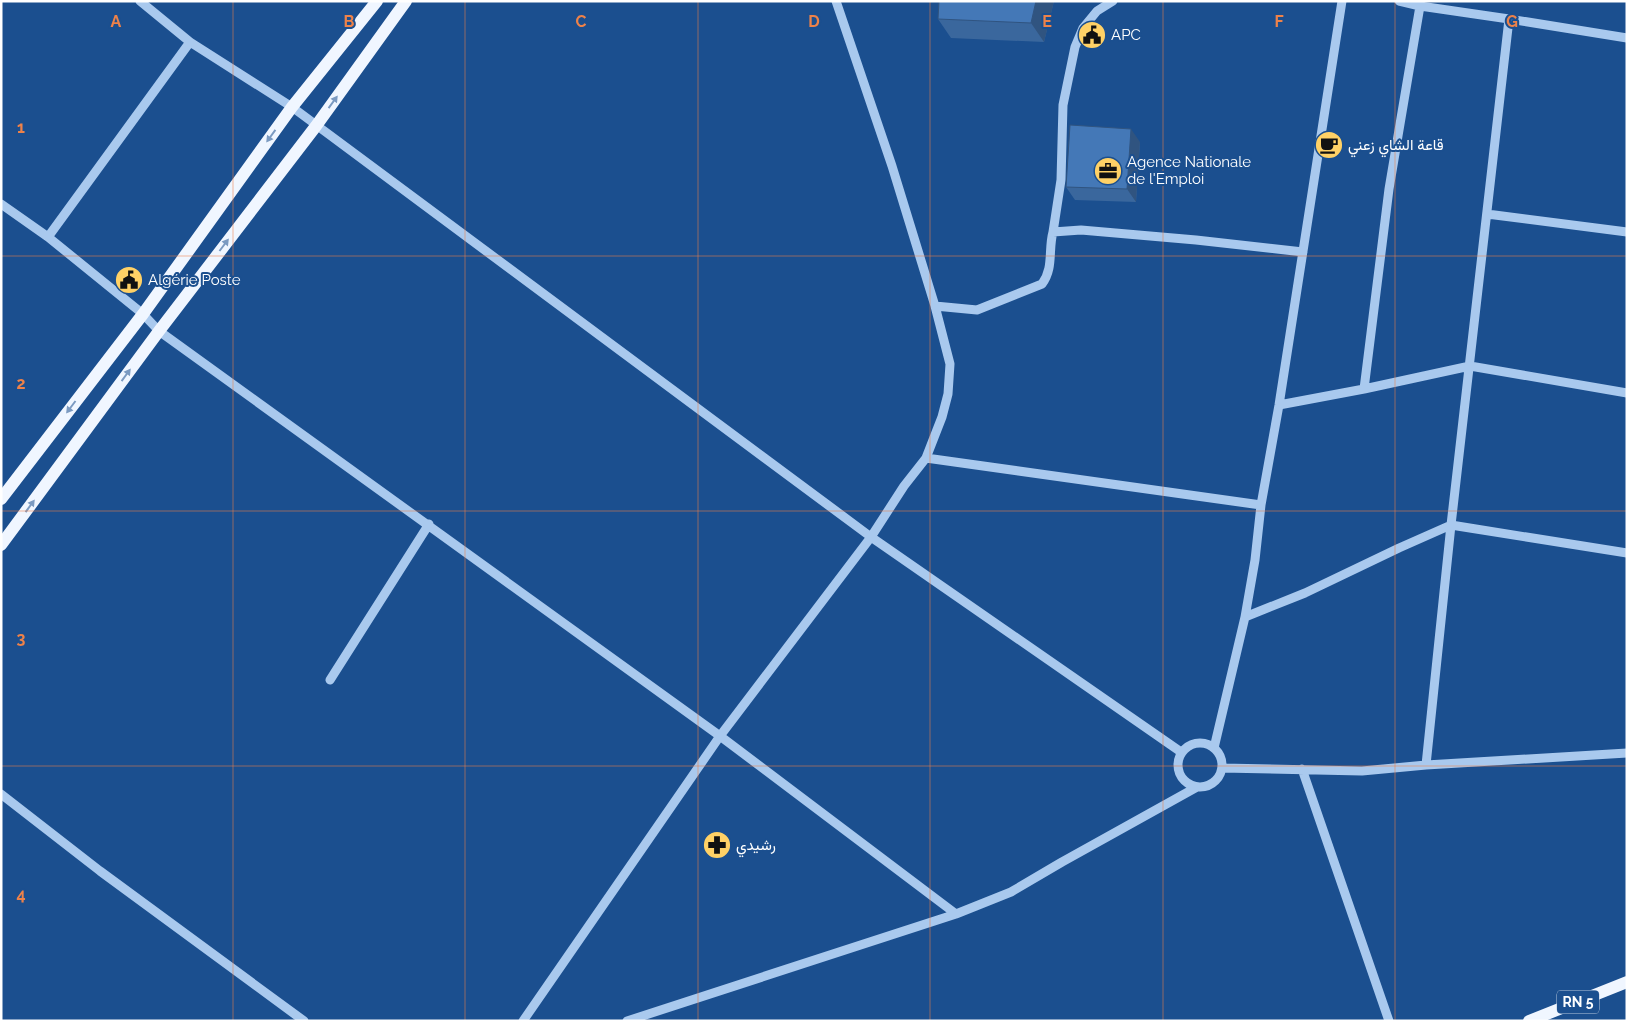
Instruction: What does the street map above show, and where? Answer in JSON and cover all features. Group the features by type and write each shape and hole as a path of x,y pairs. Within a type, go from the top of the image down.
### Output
{"main road":[{"path":"1,499 143,314 292,107 377,1"},
{"path":"1,545 159,331 316,126 406,1"},
{"name":"RN 5","path":"1530,1021 1627,982"}],"street":[{"path":"140,1 190,42 292,107 871,537 1181,752"},
{"path":"523,1021 720,736 871,537 904,486 926,458 942,417 948,394 950,364 935,306 892,166 836,1"},
{"path":"935,306 978,310 1032,290 1042,284 1048,277 1051,266 1050,247 1061,180 1063,105 1075,47 1084,28 1096,11 1113,1"},
{"path":"1214,748 1245,617 1255,560 1261,505 1279,405 1342,1"},
{"path":"1399,1 1420,6 1509,18 1627,38"},
{"path":"1364,389 1389,189 1420,6"},
{"path":"1426,765 1451,525 1509,18"},
{"path":"48,237 190,42"},
{"path":"1,204 48,237 143,314 159,331 429,524 720,736 956,914"},
{"path":"1487,214 1627,232"},
{"path":"1053,232 1091,231 1303,252"},
{"path":"1279,405 1470,366 1627,393"},
{"path":"926,458 1261,505"},
{"path":"330,680 429,524"},
{"path":"1245,617 1305,593 1451,525 1627,553"},
{"path":"627,1021 956,914 1011,892 1197,787 1211,784 1220,774 1222,768 1219,753 1206,743 1188,745 1181,752 1177,764 1178,771 1185,782 1197,787"},
{"path":"1222,768 1362,771 1426,765 1627,753"},
{"path":"1302,769 1389,1021"},
{"path":"1,794 100,871 304,1021"}],"building":[{"path":"939,1 1036,1 1031,23 938,19"},
{"name":"Agence Nationale de l'Emploi","path":"1070,125 1131,129 1127,189 1066,187"}],"place":[{"name":"APC","path":"1092,35"},
{"name":"قاعة الشاي زعني","path":"1329,145"},
{"name":"Agence Nationale de l'Emploi","path":"1108,171"},
{"name":"Algérie Poste","path":"129,280"},
{"name":"رشيدي","path":"717,845"}]}
